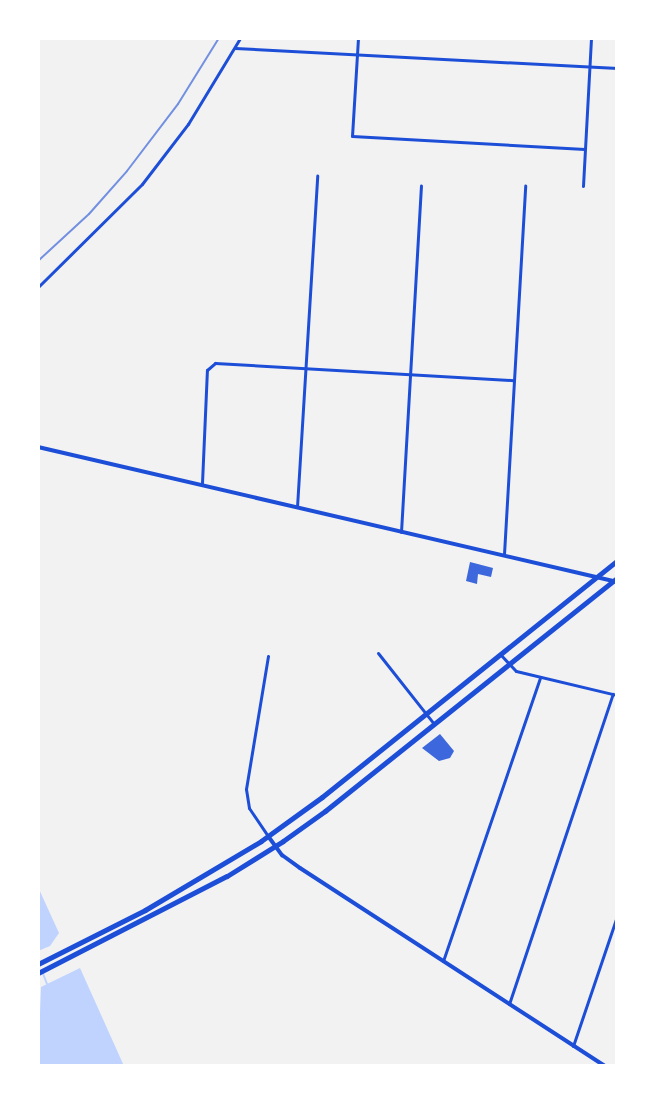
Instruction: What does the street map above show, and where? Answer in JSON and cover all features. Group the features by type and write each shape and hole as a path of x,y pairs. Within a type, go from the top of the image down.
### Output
{"main road":[{"path":"38,964 145,910 268,836 617,561"},
{"path":"38,973 148,917 275,846 325,811 616,580"}],"street":[{"path":"38,287 142,184 188,124 240,38"},
{"path":"358,38 352,136 585,149"},
{"path":"583,186 591,38"},
{"path":"235,48 617,68"},
{"path":"297,507 317,176"},
{"path":"401,532 421,186"},
{"path":"504,556 525,186"},
{"path":"202,485 210,365 514,380"},
{"path":"38,447 616,580"},
{"path":"378,653 434,724"},
{"path":"500,654 516,671 615,694 509,1004"},
{"path":"268,656 246,789 249,808 275,846 300,868 605,1066"},
{"path":"443,961 540,677"},
{"path":"573,1046 617,916"}],"path":[{"path":"38,982 38,988"}],"water":[{"path":"38,887 59,933 50,946 38,951"},
{"path":"80,968 124,1066 38,1066 41,987"}],"building":[{"path":"470,562 493,568 491,577 478,574 477,584 466,581"},
{"path":"440,734 454,751 450,758 439,761 422,748"}],"waterway":[{"path":"42,971 47,984"}],"railway":[{"path":"38,261 89,214 127,171 178,104 219,38"}]}
